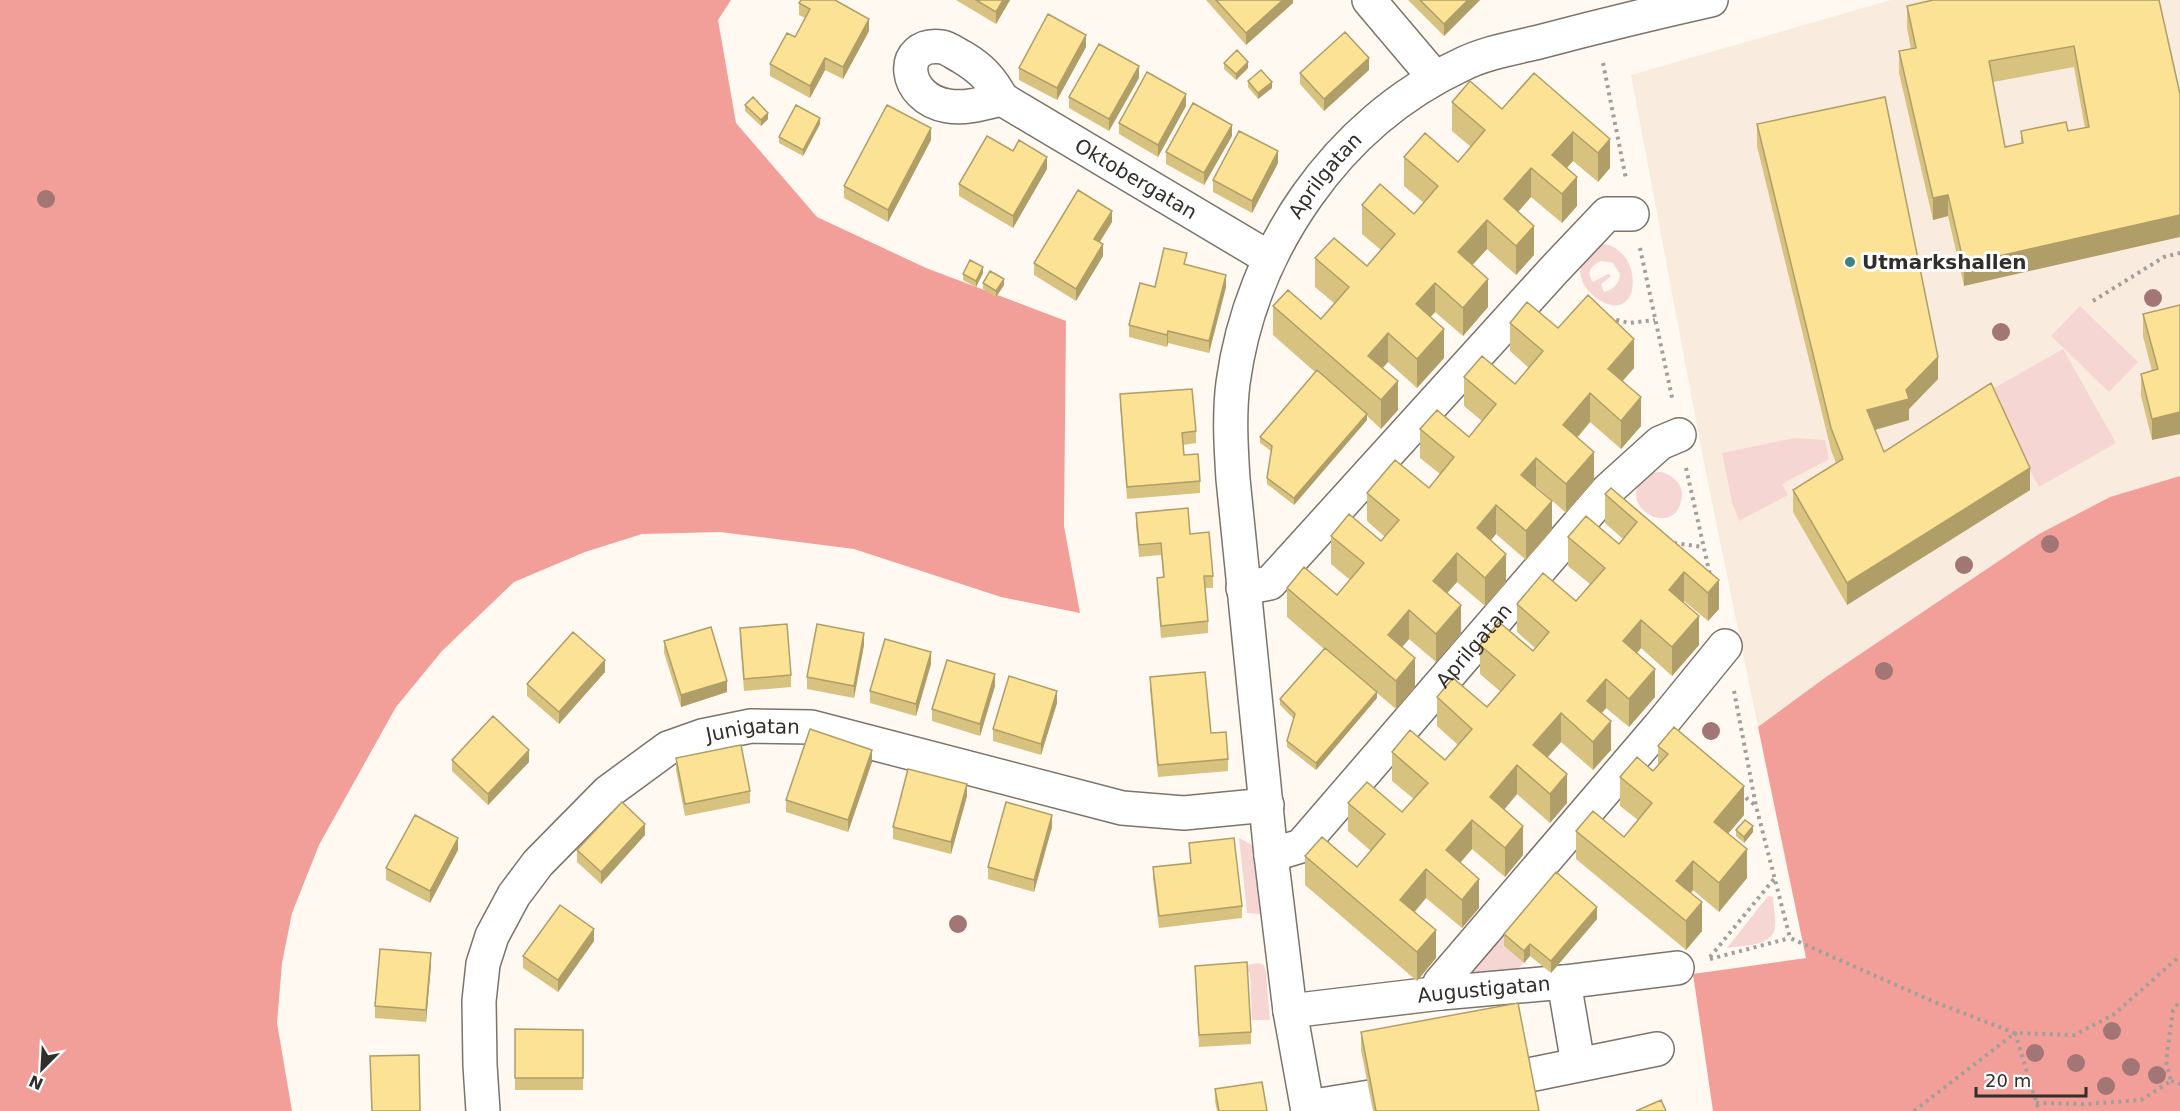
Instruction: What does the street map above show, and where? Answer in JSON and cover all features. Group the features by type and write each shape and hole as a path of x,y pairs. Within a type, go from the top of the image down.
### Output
{"street":[{"path":"1369,0 1435,78"},
{"name":"Aprilgatan","path":"1308,1109 1290,1011 1271,855 1233,478 1231,431 1233,384 1244,325 1269,258 1314,184 1345,148 1369,126 1435,78 1462,64 1596,27 1711,0"},
{"name":"Oktobergatan","path":"1002,99 1269,258"},
{"path":"1243,588 1270,583 1606,214 1632,214"},
{"name":"Aprilgatan","path":"1271,855 1301,846 1608,490 1660,443 1679,435"},
{"path":"1441,993 1440,983 1659,727 1725,646"},
{"name":"Junigatan","path":"483,1111 480,1001 483,964 492,936 514,895 538,863 608,792 668,748 702,736 751,726 811,727 1122,808 1184,813 1266,805"},
{"name":"Augustigatan","path":"1290,1011 1677,968"},
{"path":"1564,982 1578,1064"},
{"path":"1529,1075 1657,1049"},
{"path":"1308,1109 1370,1097"}],"path":[{"path":"1596,27 1632,214 1712,580"},
{"path":"2094,301 2164,257 2180,254"},
{"path":"1607,318 1629,324 1655,320"},
{"path":"1668,537 1676,544 1703,547"},
{"path":"1725,646 1756,806 1790,938"},
{"path":"1738,792 1756,806"},
{"path":"1775,879 1707,960 1790,938 1932,1001 2015,1033 2074,1035 2113,1015 2180,956"},
{"path":"2171,1081 2166,1061 2174,1010 2180,1000"},
{"path":"2015,1033 2039,1111"},
{"path":"1914,1111 2015,1033"},
{"path":"2036,1103 2086,1104 2141,1100 2171,1081 2180,1083"}],"shaded area":[{"path":"0,0 731,0 718,20 736,123 817,217 926,268 1066,321 1064,526 1080,613 1001,597 854,549 720,532 642,534 585,552 514,582 442,651 396,707 319,845 292,913 282,963 277,1023 292,1111 0,1111"},
{"path":"1891,0 2180,0 2180,476 2110,497 2039,534 1826,677 1758,727 1704,463 1631,75"},
{"path":"1605,244 1612,246 1624,256 1633,278 1632,291 1625,302 1619,305 1607,304 1590,293 1580,274 1583,254","holes":["1601,261 1613,263 1620,274 1619,280 1613,288 1604,292 1601,284 1610,275 1593,282 1590,272"]},
{"path":"2080,306 2138,362 2109,392 2051,336"},
{"path":"2063,349 2116,443 2039,487 1987,392"},
{"path":"1794,438 1825,440 1829,459 1782,484 1788,495 1739,521 1732,502 1722,453"},
{"path":"1661,472 1675,480 1682,490 1679,507 1673,515 1665,518 1647,513 1636,498 1637,488 1645,476 1648,473"},
{"path":"2180,476 2180,1111 1713,1111 1693,974 1806,958 1758,727 1826,677 2039,534 2110,497"},
{"path":"1239,838 1254,846 1260,914 1247,913"},
{"path":"1768,896 1773,897 1775,914 1775,927 1771,936 1767,940 1754,944 1727,948"},
{"path":"1500,929 1511,937 1504,946 1524,963 1513,973 1471,978 1467,971"},
{"path":"1258,963 1264,965 1266,972 1270,1020 1252,1020 1250,972 1242,972 1247,965"}],"building":[{"path":"801,0 835,0 869,19 843,67 825,58 810,86 770,64 787,33 795,37 810,9 799,3"},
{"path":"976,0 1003,0 996,12"},
{"path":"1216,0 1283,0 1246,33"},
{"path":"1420,0 1468,0 1444,24"},
{"path":"1933,0 2159,0 2180,94 2180,215 1964,264 1948,195 1933,198 1899,51 1916,48 1907,6","holes":["2074,46 2089,127 2068,131 2066,122 2021,131 2023,143 2005,147 1989,61"]},
{"path":"1048,14 1086,35 1057,88 1019,68"},
{"path":"1345,32 1369,58 1324,99 1300,73"},
{"path":"1099,44 1139,66 1109,119 1069,97"},
{"path":"1237,50 1248,62 1236,74 1224,63"},
{"path":"1261,70 1272,82 1258,93 1248,81"},
{"path":"1147,72 1186,94 1158,145 1119,123"},
{"path":"1534,73 1610,139 1598,153 1573,132 1552,155 1577,177 1562,194 1531,168 1504,199 1534,226 1516,246 1487,220 1458,252 1488,279 1463,308 1435,283 1416,304 1444,329 1417,359 1388,333 1368,356 1398,381 1381,400 1273,306 1288,290 1321,319 1349,287 1315,258 1334,238 1367,266 1395,234 1362,205 1380,184 1414,214 1438,186 1404,157 1425,133 1458,162 1485,130 1452,102 1470,81 1502,109"},
{"path":"753,97 768,113 761,120 745,105"},
{"name":"Utmarkshallen","path":"1885,97 1938,357 1906,390 1909,399 1867,410 1884,452 1991,383 2030,468 1847,583 1793,490 1843,459 1831,428 1757,124"},
{"path":"1193,103 1232,125 1204,173 1166,152"},
{"path":"796,105 820,118 803,150 779,137"},
{"path":"887,105 931,128 888,210 844,186"},
{"path":"1239,131 1278,151 1252,201 1213,180"},
{"path":"987,136 1013,151 1019,140 1047,157 1013,216 959,184"},
{"path":"1078,190 1112,211 1094,239 1103,244 1076,289 1034,263"},
{"path":"1164,248 1187,253 1184,264 1226,275 1209,341 1168,331 1167,335 1129,325 1140,283 1155,287"},
{"path":"970,260 983,267 976,281 963,274"},
{"path":"990,271 1004,279 996,291 983,283"},
{"path":"1588,295 1634,339 1608,369 1641,397 1621,421 1590,393 1563,425 1594,452 1566,484 1536,458 1521,475 1552,501 1526,531 1496,505 1477,528 1506,554 1485,578 1457,553 1433,581 1461,605 1436,634 1409,610 1388,635 1415,658 1396,681 1287,588 1304,567 1337,595 1364,563 1331,536 1349,514 1381,541 1399,520 1367,493 1395,460 1429,488 1454,457 1420,429 1437,410 1469,437 1496,404 1464,377 1482,356 1515,384 1543,351 1510,323 1527,302 1558,328"},
{"path":"2180,305 2180,412 2152,419 2141,374 2158,369 2143,314"},
{"path":"1317,370 1367,414 1294,498 1267,478 1272,446 1260,437"},
{"path":"1192,389 1196,431 1182,433 1184,455 1198,454 1200,481 1127,487 1120,394"},
{"path":"1611,488 1719,580 1708,593 1684,572 1669,590 1699,616 1672,647 1641,620 1623,641 1655,669 1629,699 1606,679 1587,701 1611,721 1593,742 1561,713 1533,745 1567,774 1550,794 1517,765 1490,797 1523,826 1505,848 1472,820 1446,850 1479,879 1462,900 1426,869 1400,900 1436,930 1417,952 1305,856 1322,837 1357,867 1385,834 1348,803 1367,782 1402,812 1428,783 1392,752 1410,730 1445,760 1472,729 1437,697 1453,678 1487,707 1515,675 1480,645 1499,622 1533,651 1549,632 1517,604 1543,573 1576,601 1605,568 1568,537 1586,516 1619,544 1637,522 1605,494"},
{"path":"1188,508 1190,534 1209,532 1213,576 1204,576 1208,621 1161,626 1157,578 1164,577 1161,543 1139,545 1136,513"},
{"path":"787,624 791,675 744,679 740,628"},
{"path":"817,624 864,633 854,686 807,677"},
{"path":"711,627 727,681 681,695 664,641"},
{"path":"573,632 605,660 559,712 527,684"},
{"path":"885,639 931,652 916,704 870,691"},
{"path":"1325,648 1377,692 1316,763 1287,741 1295,714 1280,699"},
{"path":"947,660 995,674 980,724 932,709"},
{"path":"1205,672 1211,733 1226,732 1228,759 1158,765 1150,677"},
{"path":"1009,676 1057,691 1041,744 993,729"},
{"path":"493,716 529,750 488,794 452,760"},
{"path":"1674,727 1744,786 1714,822 1747,849 1719,883 1693,861 1676,881 1702,902 1686,921 1576,831 1593,811 1624,837 1652,803 1620,777 1637,757 1653,771 1668,754 1658,746"},
{"path":"810,729 872,750 848,820 786,800"},
{"path":"741,745 750,791 685,804 676,758"},
{"path":"908,769 967,784 951,842 893,827"},
{"path":"622,802 645,824 601,872 577,850"},
{"path":"1006,802 1052,815 1034,880 988,867"},
{"path":"415,815 458,838 430,891 386,868"},
{"path":"1745,820 1753,826 1744,837 1736,830"},
{"path":"1234,838 1242,906 1159,916 1153,867 1191,863 1189,843"},
{"path":"1556,872 1597,907 1551,961 1530,944 1524,951 1504,934"},
{"path":"560,905 594,929 558,980 523,956"},
{"path":"380,949 431,953 426,1010 375,1006"},
{"path":"1247,962 1251,1032 1199,1035 1195,966"},
{"path":"1518,1003 1539,1111 1376,1111 1361,1032"},
{"path":"515,1029 583,1030 583,1078 515,1078"},
{"path":"419,1055 420,1111 372,1111 370,1056"},
{"path":"1262,1082 1267,1111 1219,1111 1215,1089"},
{"path":"1661,1100 1666,1111 1636,1111"}],"place":[{"name":"Utmarkshallen","path":"1850,262"}]}
